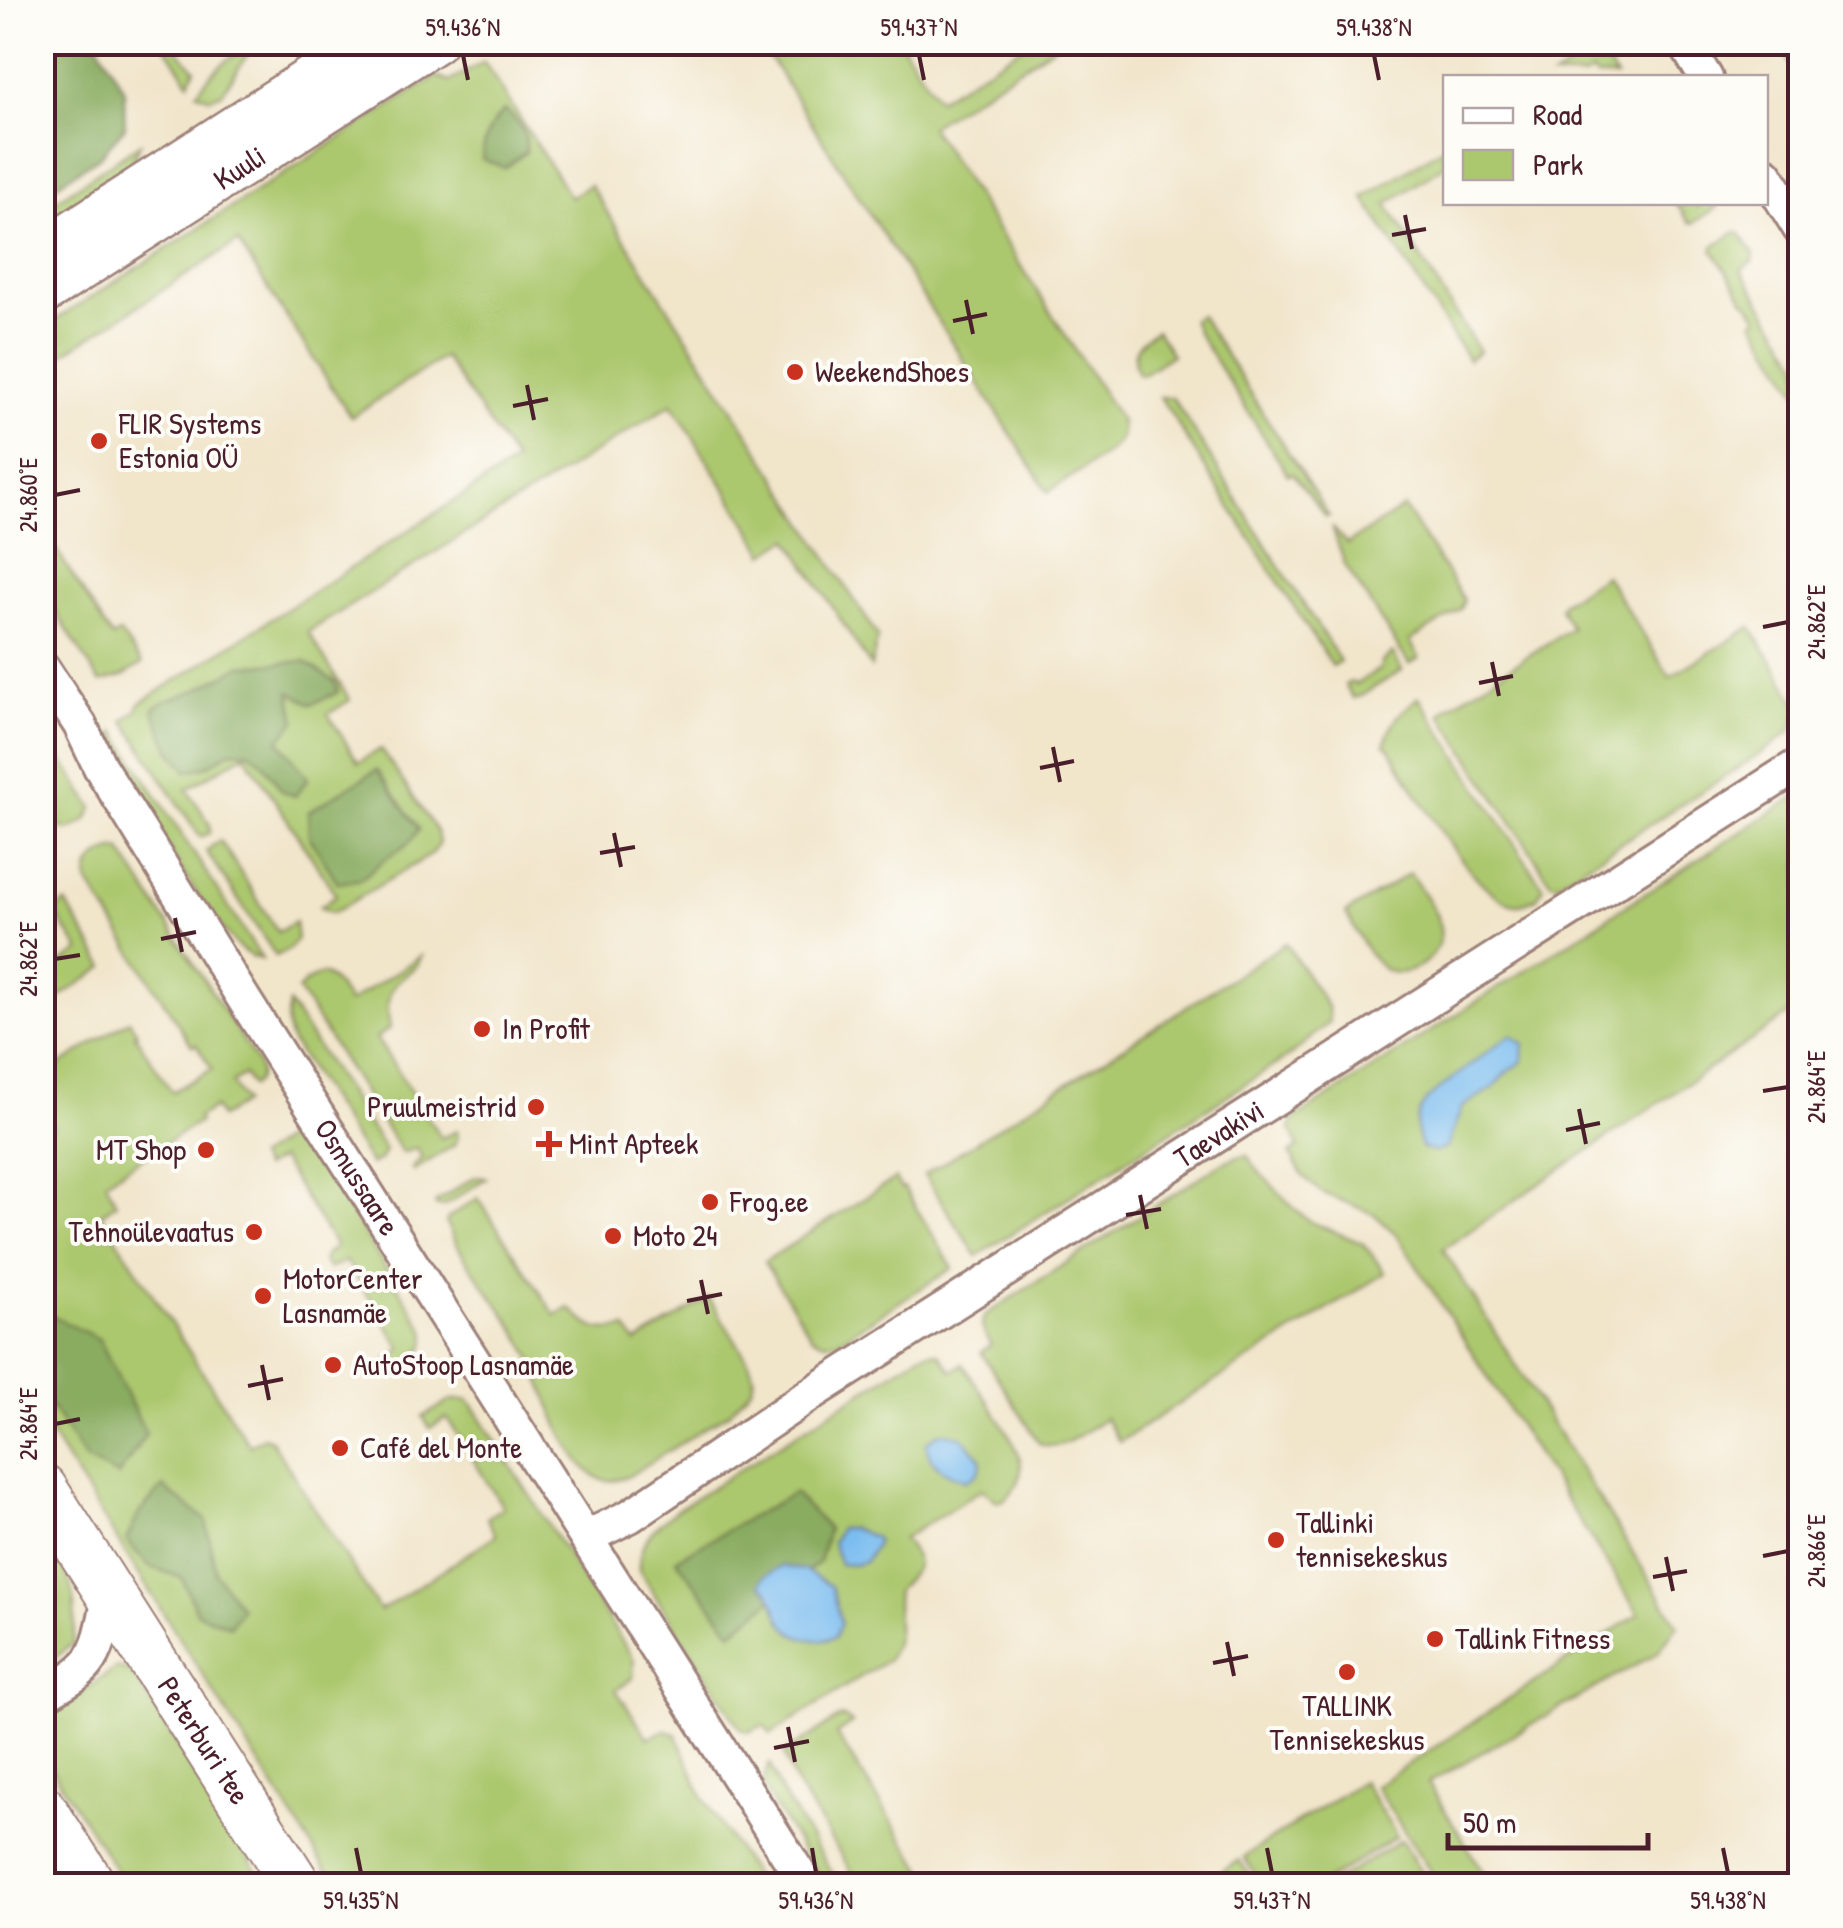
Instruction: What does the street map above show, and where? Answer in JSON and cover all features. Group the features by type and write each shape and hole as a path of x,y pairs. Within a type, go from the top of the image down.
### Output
{"highway":[{"name":"Peterburi tee","path":"42,1488 297,1886"},
{"path":"42,1808 92,1886"}],"main road":[{"name":"Kuuli","path":"42,250 365,42"},
{"name":"Kuuli","path":"42,295 436,42"}],"street":[{"path":"1684,42 1704,75"},
{"path":"1768,177 1800,229"},
{"name":"Osmussaare","path":"42,667 236,985 807,1886"},
{"name":"Taevakivi","path":"587,1537 630,1516 808,1396 1800,764"},
{"path":"42,1696 88,1663 96,1648 110,1594"}],"green space":[{"path":"43,42 98,43 124,90 125,127 99,157 43,193"},
{"path":"163,43 171,43 195,69 189,82"},
{"path":"760,43 901,43 938,99 1028,43 1059,43 930,126 1121,421 1121,438 1109,452 1048,492"},
{"path":"1581,43 1594,43 1615,75 1556,75 1589,55"},
{"path":"1777,43 1795,43 1800,51 1800,79"},
{"path":"253,46 222,93 210,98 197,92 222,64"},
{"path":"484,62 570,197 590,185 878,637 871,667 789,539 765,554 672,404 308,632 350,700 328,714 358,762 381,749 437,832 439,842 427,857 333,913 320,907 336,895 245,754 187,789 210,824 210,833 200,837 124,720 139,704 515,462 444,357 351,417 238,242 43,367 43,328 437,76 449,82"},
{"path":"505,110 522,128 526,152 505,168 482,159 488,132"},
{"path":"140,144 127,172 43,229 43,209"},
{"path":"1443,147 1443,166 1387,204 1479,351 1468,360 1364,198"},
{"path":"1677,205 1717,205 1694,223"},
{"path":"1736,232 1754,254 1753,261 1741,270 1800,364 1800,395 1754,321 1758,317 1713,250"},
{"path":"1200,315 1329,516 1292,473 1288,475 1197,332 1192,320"},
{"path":"1156,330 1172,355 1138,374 1136,349"},
{"path":"1160,397 1172,397 1340,661 1332,666"},
{"path":"1404,507 1464,600 1461,609 1410,641 1419,658 1409,664 1345,565 1332,527 1347,544"},
{"path":"43,529 112,638 120,633 142,664 123,676 100,682 43,592"},
{"path":"1605,575 1670,677 1751,627 1800,708 1791,731 1762,753 1556,884 1550,881 1441,714 1571,628 1560,608 1563,602"},
{"path":"1393,653 1402,670 1353,698 1345,685 1356,684 1381,668 1381,663"},
{"path":"305,661 335,682 338,692 312,704 290,692 296,721 279,740 308,778 295,796 282,791 264,764 250,752 232,750 208,766 187,771 171,751 153,710 163,702 241,666"},
{"path":"1419,697 1543,887 1537,898 1515,904 1481,882 1444,836 1385,745 1397,718"},
{"path":"43,731 93,807 87,820 69,830 51,824 43,811"},
{"path":"115,731 262,959 239,948 211,916 114,763"},
{"path":"377,770 419,829 409,843 361,879 338,883 309,836 308,812"},
{"path":"1800,794 1800,1007 1443,1249 1678,1625 1657,1653 1428,1783 1491,1885 1439,1885 1375,1786 1639,1614 1397,1235 1374,1214 1321,1192 1303,1176 1290,1154 1299,1147 1290,1128 1294,1119"},
{"path":"220,840 278,932 295,922 297,939 289,949 276,956 206,851"},
{"path":"120,849 258,1064 260,1074 252,1086 244,1075 232,1083 244,1103 220,1117 214,1108 197,1118 199,1122 106,1181 116,1203 101,1214 249,1445 264,1437 271,1440 380,1611 496,1535 487,1518 503,1507 447,1418 430,1428 423,1417 451,1400 468,1400 634,1660 633,1677 616,1690 648,1738 665,1730 676,1734 703,1797 760,1885 336,1885 43,1423 42,1128 45,1132 54,1127 47,1116 43,1119 43,1076 129,1020 172,1092 212,1069 196,1044 192,1046 88,882 89,869 96,859"},
{"path":"1410,873 1435,913 1440,938 1430,958 1421,965 1401,973 1390,972 1371,955 1346,913"},
{"path":"66,903 105,967 43,1008 43,975 80,951 54,911"},
{"path":"1286,943 1328,1008 1329,1022 1292,1054 977,1256 924,1175"},
{"path":"421,956 390,992 390,1028 376,1038 441,1138 457,1131 458,1138 454,1145 413,1171 422,1157 416,1148 402,1153 298,990 322,974 334,982 348,1003"},
{"path":"289,1004 385,1150 381,1159 371,1165 292,1042 287,1024"},
{"path":"293,1138 308,1145 425,1330 422,1351 394,1371 387,1361 402,1349 346,1261 329,1269 324,1256 336,1247 280,1159 263,1168 257,1158"},
{"path":"1247,1155 1298,1212 1309,1221 1364,1244 1385,1273 1119,1442 1105,1418 1065,1443 1039,1443 981,1352 991,1345 982,1326 985,1315 1222,1163"},
{"path":"481,1176 486,1178 444,1206 436,1206 439,1200"},
{"path":"895,1179 953,1268 836,1342 812,1337 764,1262"},
{"path":"478,1198 555,1315 570,1308 594,1327 626,1328 636,1343 709,1298 749,1362 754,1377 752,1387 730,1412 629,1476 607,1480 592,1474 568,1444 520,1337 446,1223"},
{"path":"42,1311 99,1339 146,1434 118,1476 86,1460 43,1395"},
{"path":"939,1353 952,1371 963,1364 995,1412 1017,1451 1021,1472 1017,1483 1002,1501 982,1489 903,1539 915,1556 916,1566 897,1591 897,1633 887,1660 771,1734 764,1725 748,1732 740,1728 639,1570 641,1550 656,1527 678,1509 922,1354"},
{"path":"163,1487 206,1520 216,1574 241,1608 230,1626 197,1613 182,1578 148,1566 126,1540 140,1512"},
{"path":"794,1493 828,1529 819,1562 732,1632 676,1559"},
{"path":"43,1533 66,1573 75,1610 73,1643 43,1668"},
{"path":"116,1668 131,1671 266,1885 125,1885 43,1756 43,1719"},
{"path":"844,1717 852,1723 836,1734 933,1885 860,1885 795,1783 784,1753"},
{"path":"770,1764 781,1792 840,1885 824,1885 767,1795 763,1780"},
{"path":"1362,1781 1397,1836 1320,1885 1262,1885 1244,1857"},
{"path":"1401,1840 1429,1885 1330,1885"},
{"path":"1239,1860 1256,1885 1199,1885"}],"water":[{"path":"1511,1035 1524,1044 1523,1061 1494,1087 1462,1107 1447,1147 1434,1152 1422,1148 1417,1123 1424,1104"},
{"path":"944,1432 962,1437 981,1458 980,1469 966,1480 939,1468 931,1458 926,1443"},
{"path":"840,1528 874,1537 877,1542 865,1562 840,1564 832,1543"},
{"path":"782,1566 806,1571 831,1586 841,1623 835,1637 804,1638 784,1625 771,1595 760,1584 763,1577"}],"place":[{"name":"WeekendShoes","path":"795,372"},
{"name":"FLIR Systems Estonia OÜ","path":"99,441"},
{"name":"In Profit","path":"482,1029"},
{"name":"Pruulmeistrid","path":"536,1107"},
{"name":"Mint Apteek","path":"549,1144"},
{"name":"MT Shop","path":"206,1150"},
{"name":"Frog.ee","path":"710,1202"},
{"name":"Tehnoülevaatus","path":"254,1232"},
{"name":"Moto 24","path":"613,1236"},
{"name":"MotorCenter Lasnamäe","path":"263,1296"},
{"name":"AutoStoop Lasnamäe","path":"333,1365"},
{"name":"Café del Monte","path":"340,1448"},
{"name":"Tallinki tennisekeskus","path":"1276,1540"},
{"name":"Tallink Fitness","path":"1435,1639"},
{"name":"TALLINK Tennisekeskus","path":"1347,1672"}]}
